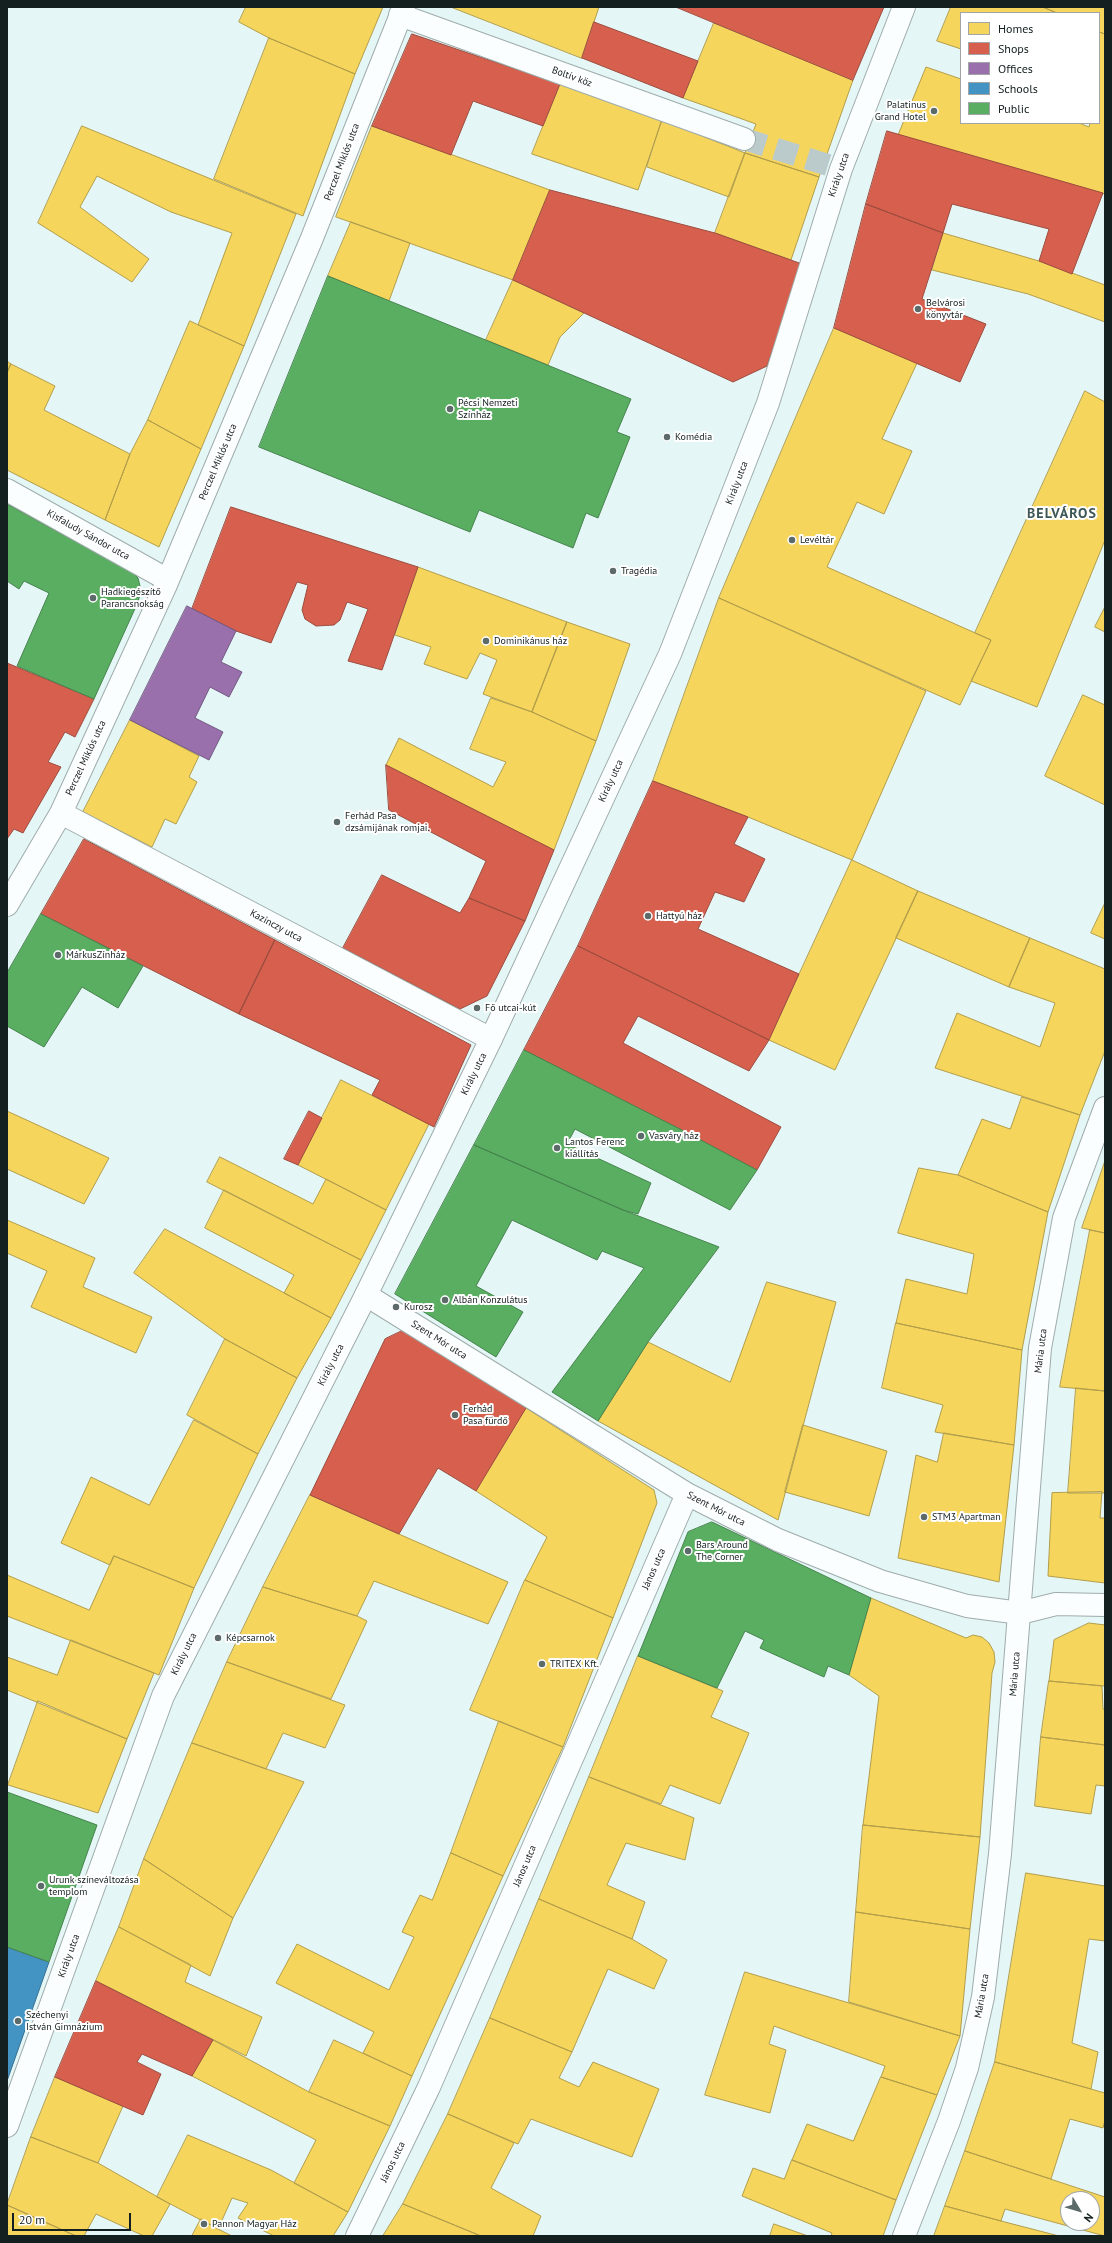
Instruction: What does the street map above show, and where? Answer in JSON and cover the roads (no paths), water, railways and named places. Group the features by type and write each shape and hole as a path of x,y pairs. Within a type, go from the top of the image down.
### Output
{"street":[{"name":"Király utca","path":"7,2126 163,1696 366,1295 491,1039 670,654 768,403 841,169 904,7"},
{"name":"Boltív köz","path":"402,11 744,139"},
{"name":"Perczel Miklós utca","path":"7,905 61,813 168,580 312,238 402,11"},
{"name":"Kisfaludy Sándor utca","path":"7,490 168,580"},
{"name":"Kazinczy utca","path":"61,813 491,1039"},
{"name":"Mária utca","path":"904,2236 949,2121 967,2068 983,1997 1000,1854 1040,1348 1064,1218 1105,1108"},
{"name":"Szent Mór utca","path":"366,1295 687,1494 778,1540 880,1581 967,1606 1020,1613 1056,1604 1105,1605"},
{"name":"János utca","path":"357,2236 429,2087 687,1494"}],"tunnel":[{"path":"744,139 841,169"}],"place":[{"name":"Palatinus Grand Hotel","path":"934,111"},
{"name":"Belvárosi könyvtár","path":"918,309"},
{"name":"Pécsi Nemzeti Színház","path":"450,409"},
{"name":"Komédia","path":"667,437"},
{"name":"Levéltár","path":"792,540"},
{"name":"Tragédia","path":"613,571"},
{"name":"Hadkiegészítő Parancsnokság","path":"93,598"},
{"name":"Dominikánus ház","path":"486,641"},
{"name":"Ferhád Pasa dzsámijának romjai.","path":"337,822"},
{"name":"Hattyú ház","path":"648,916"},
{"name":"MárkusZínház","path":"58,955"},
{"name":"Fő utcai-kút","path":"477,1008"},
{"name":"Vasváry ház","path":"641,1136"},
{"name":"Lantos Ferenc kiállítás","path":"557,1148"},
{"name":"Albán Konzulátus","path":"445,1300"},
{"name":"Kurosz","path":"396,1307"},
{"name":"Ferhád Pasa fürdő","path":"455,1415"},
{"name":"STM3 Apartman","path":"924,1517"},
{"name":"Bars Around The Corner","path":"688,1551"},
{"name":"Képcsarnok","path":"218,1638"},
{"name":"TRITEX Kft.","path":"542,1664"},
{"name":"Urunk színeváltozása templom","path":"41,1886"},
{"name":"Széchenyi István Gimnázium","path":"18,2021"},
{"name":"Pannon Magyar Ház","path":"204,2224"}],"district":[{"name":"BELVÁROS","path":"1062,514"}]}
